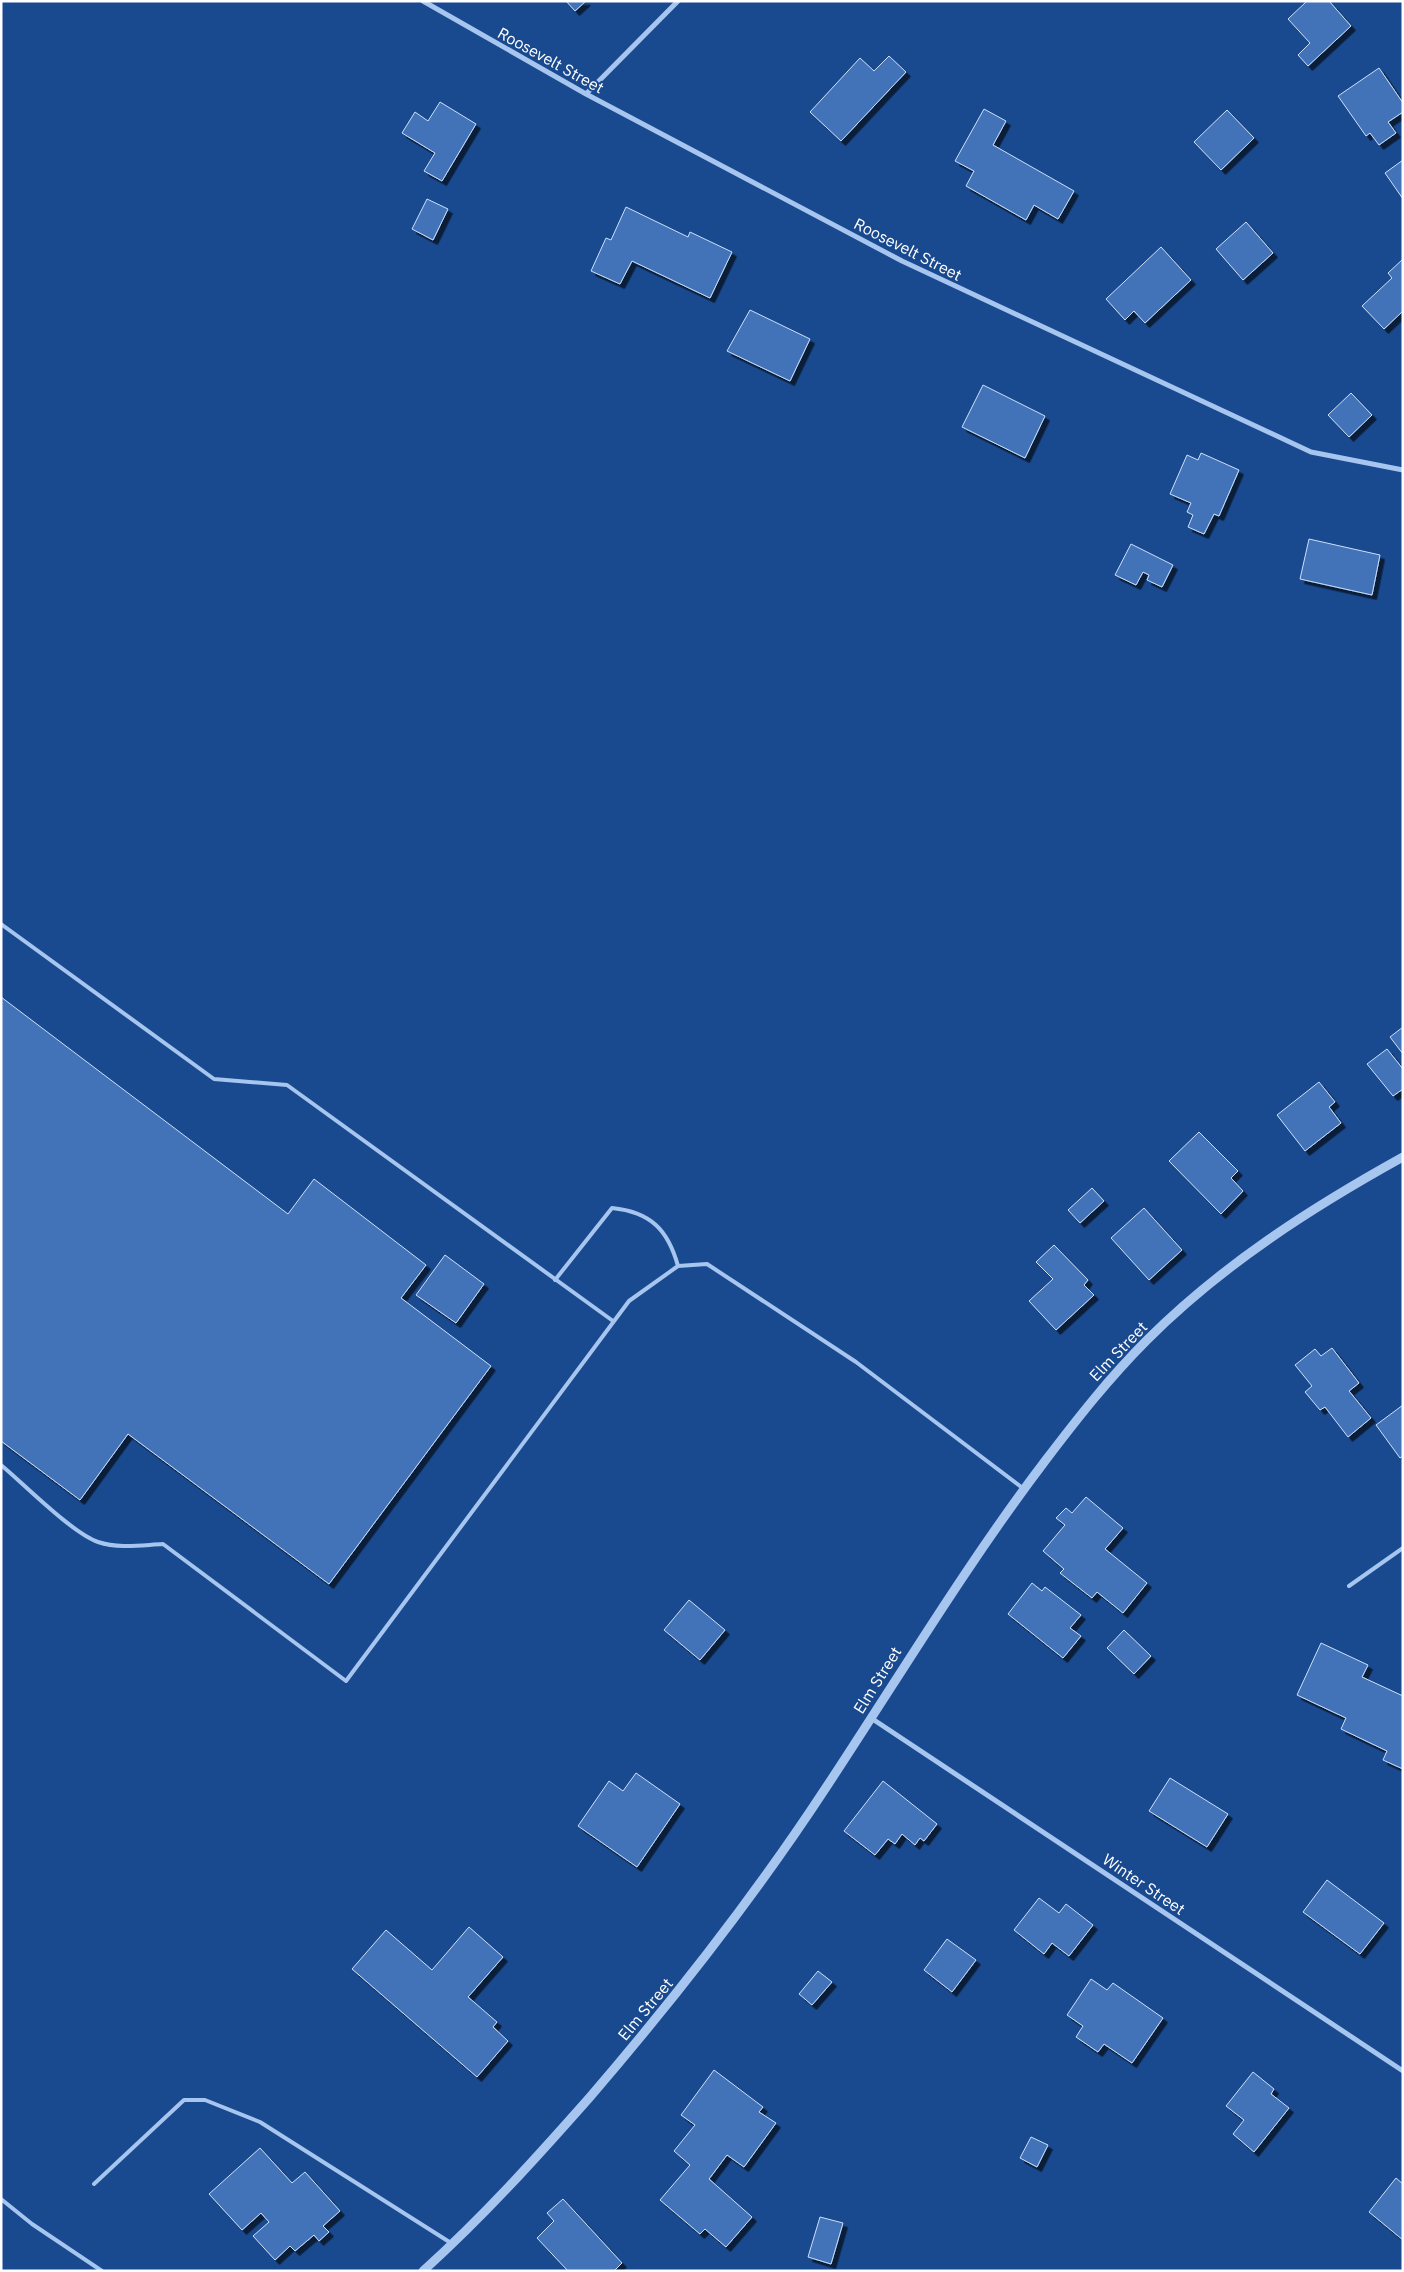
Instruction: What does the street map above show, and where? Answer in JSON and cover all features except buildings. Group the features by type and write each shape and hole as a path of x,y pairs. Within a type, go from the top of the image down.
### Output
{"street":[{"name":"Roosevelt Street","path":"423,1 586,94 902,261 1193,399 1311,452 1403,470"},
{"path":"586,94 678,1"},
{"name":"Elm Street","path":"423,2271 452,2245 544,2150 698,1968 824,1791 946,1599 1024,1489 1101,1389 1148,1339 1213,1280 1285,1228 1403,1156"},
{"name":"Winter Street","path":"872,1718 1403,2071"}],"lane":[{"path":"1,924 214,1080 287,1085 613,1322"},
{"path":"555,1280 612,1208 648,1218 664,1232 673,1248 678,1266"},
{"path":"1,1465 78,1530 97,1542 120,1546 163,1544 346,1681 629,1301 678,1266 707,1264 856,1362 1024,1489"},
{"path":"1349,1586 1403,1548"},
{"path":"94,2184 184,2100 205,2100 260,2122 452,2245"},
{"path":"1,2199 32,2224 102,2271"}]}
